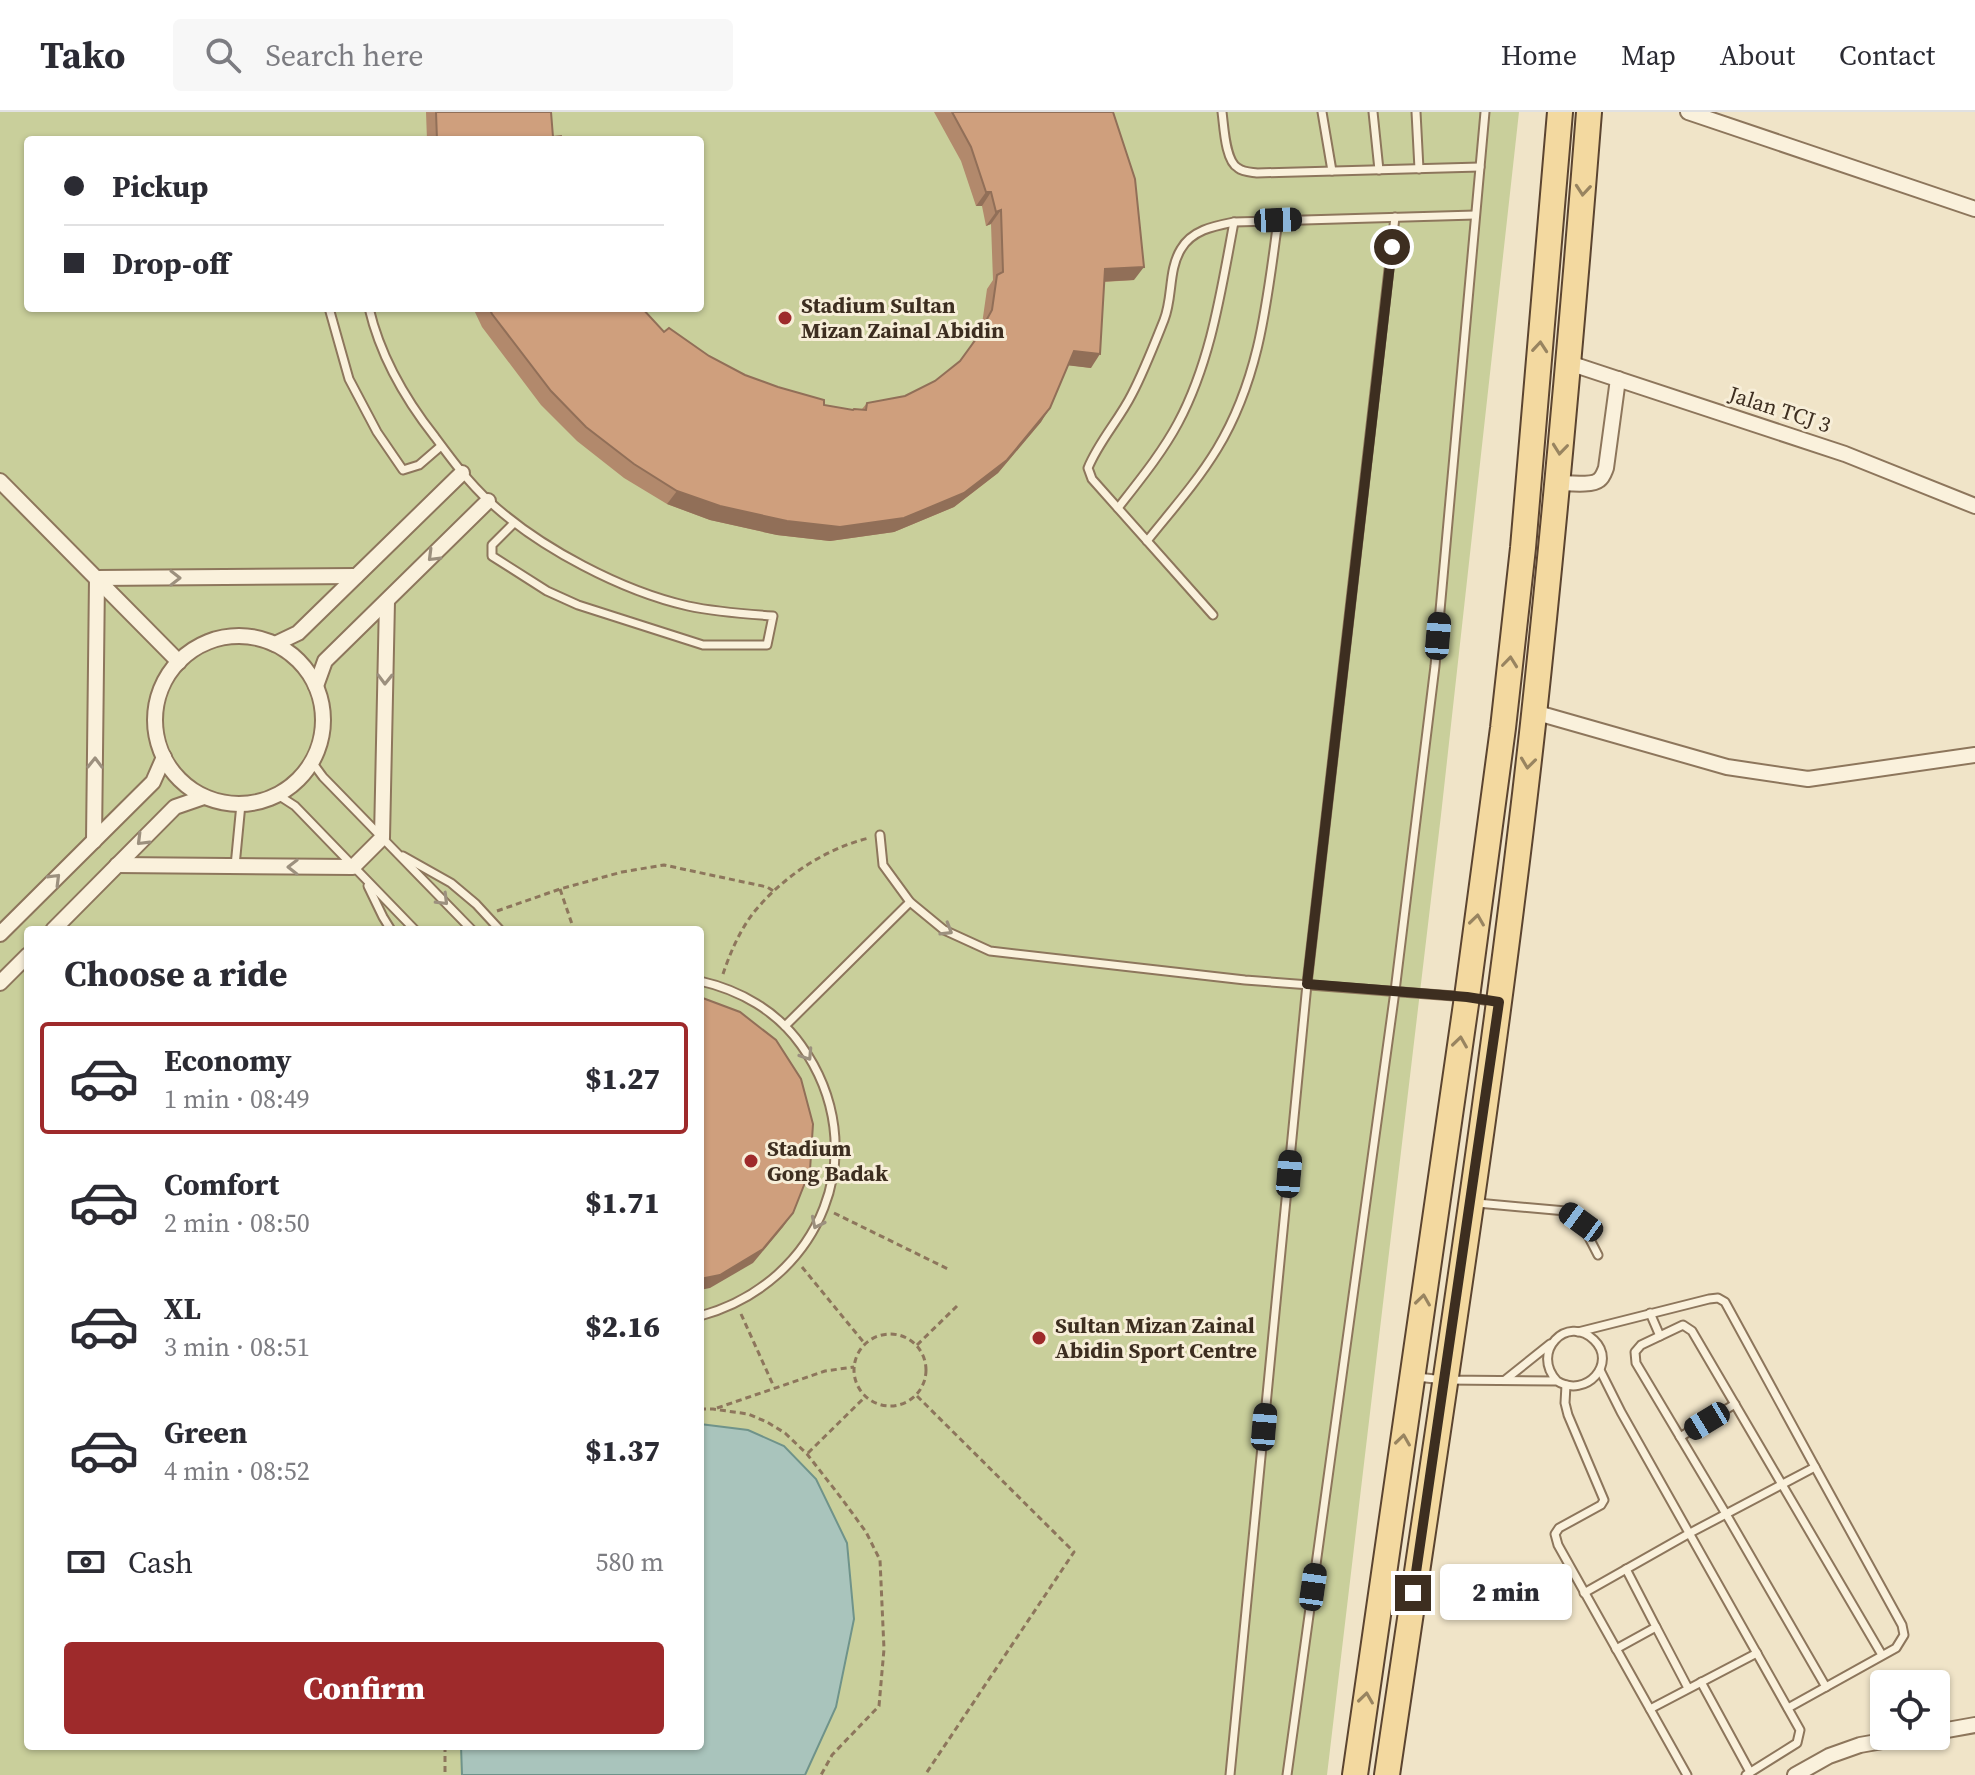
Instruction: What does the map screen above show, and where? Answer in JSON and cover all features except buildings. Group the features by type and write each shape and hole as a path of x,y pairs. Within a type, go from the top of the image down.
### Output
{"main road":[{"path":"1355,1775 1503,728 1523,548 1560,112"},
{"path":"1387,1775 1499,1002 1534,712 1569,363 1589,112"}],"street":[{"path":"1688,112 1975,209"},
{"name":"Jalan TCJ 3","path":"1569,363 1845,454 1975,506"},
{"path":"1557,483 1592,483 1603,476 1618,379"},
{"path":"275,644 298,633 462,473"},
{"path":"0,481 179,662"},
{"path":"316,686 325,661 488,501"},
{"path":"97,578 356,576"},
{"path":"94,841 97,578"},
{"path":"117,865 353,867 382,838 387,601"},
{"path":"235,636 256,638 292,654 306,669 322,705 320,744 303,775 278,795 241,804 222,803 204,797 180,781 164,757 156,733 156,707 164,683 179,662 214,640 235,636"},
{"path":"1534,712 1727,767 1808,779 1975,755"},
{"path":"0,934 153,782 164,757"},
{"path":"57,926 175,807 204,797"},
{"path":"0,983 24,959"},
{"path":"1950,1729 1975,1725"},
{"path":"1802,1773 1829,1756 1870,1743"}],"lane":[{"path":"1222,112 1229,159 1236,168 1257,173 1480,167"},
{"path":"1322,112 1332,171"},
{"path":"1373,112 1379,170"},
{"path":"1416,112 1419,169"},
{"path":"1287,1775 1395,991 1435,666 1485,112"},
{"path":"1213,615 1092,479 1088,468 1095,450 1132,395 1166,315 1181,248 1196,233 1234,222 1475,215"},
{"path":"1230,1775 1307,984 1395,217"},
{"path":"1147,541 1219,447 1243,396 1262,333 1278,220"},
{"path":"1118,508 1172,433 1200,377 1215,320 1234,222"},
{"path":"330,312 349,379 377,432 403,470 419,465 441,446"},
{"path":"370,312 374,331 402,391 462,473 514,523 575,561 634,590 686,606 773,616 767,645 703,645 578,605 547,591 492,556 492,545 514,523"},
{"path":"312,762 468,926"},
{"path":"278,795 295,806 411,926"},
{"path":"235,866 241,804"},
{"path":"880,835 883,865 910,902 944,930 990,951 1245,980 1499,1002"},
{"path":"397,854 440,875 464,892 496,926"},
{"path":"366,881 389,926"},
{"path":"785,1026 910,902"},
{"path":"704,982 748,998 773,1015 797,1039 824,1085 835,1138 834,1165 824,1208 795,1258 768,1284 736,1303 704,1315"},
{"path":"1471,1202 1566,1211 1581,1222 1598,1255"},
{"path":"1505,1380 1563,1334 1709,1299 1718,1298 1725,1302 1902,1625 1904,1635 1896,1648 1788,1708"},
{"path":"1650,1313 1660,1336"},
{"path":"1826,1687 1636,1363 1635,1352 1641,1345 1683,1325 1688,1327 1882,1655"},
{"path":"1578,1332 1599,1345 1600,1370 1800,1730 1797,1743 1748,1774 1701,1682"},
{"path":"1551,1343 1547,1359 1551,1375 1557,1381 1582,1386 1600,1370"},
{"path":"1413,1377 1557,1381"},
{"path":"1566,1385 1568,1415 1604,1500 1601,1505 1559,1528 1555,1534 1558,1545 1687,1775"},
{"path":"1680,1437 1735,1404"},
{"path":"1584,1593 1815,1467"},
{"path":"1626,1569 1688,1688"},
{"path":"1616,1649 1656,1627"},
{"path":"1650,1709 1757,1653"}],"path":[{"path":"719,985 738,937 754,913 775,892 829,851 880,835"},
{"path":"486,915 560,889 622,872 664,865 775,892"},
{"path":"560,889 573,926"},
{"path":"824,1208 950,1270"},
{"path":"795,1258 865,1344"},
{"path":"736,1303 775,1389"},
{"path":"917,1345 957,1306"},
{"path":"885,1334 897,1334 917,1345 927,1366 926,1378 917,1396 904,1405 879,1406 859,1391 854,1379 854,1367 857,1355 865,1344 885,1334"},
{"path":"713,1409 825,1371 854,1367"},
{"path":"917,1396 1074,1552 925,1775"},
{"path":"807,1454 865,1397"},
{"path":"704,1409 748,1414 785,1433 807,1454 866,1532 880,1560 884,1649 879,1706 832,1755 821,1775"},
{"path":"445,1750 445,1775"}],"green space":[{"name":"Sultan Mizan Zainal Abidin Sport Centre","path":"0,112 1519,112 1441,815 1327,1775 0,1775"}],"water":[{"path":"704,1424 748,1430 784,1446 816,1479 847,1543 854,1619 836,1707 805,1775 462,1775 461,1750 704,1750"}],"place":[{"name":"Stadium Sultan Mizan Zainal Abidin","path":"785,318"},
{"name":"Stadium Gong Badak","path":"751,1161"},
{"name":"Sultan Mizan Zainal Abidin Sport Centre","path":"1039,1338"}],"route":[{"path":"1392,247 1307,984 1499,1002 1413,1593"}]}
